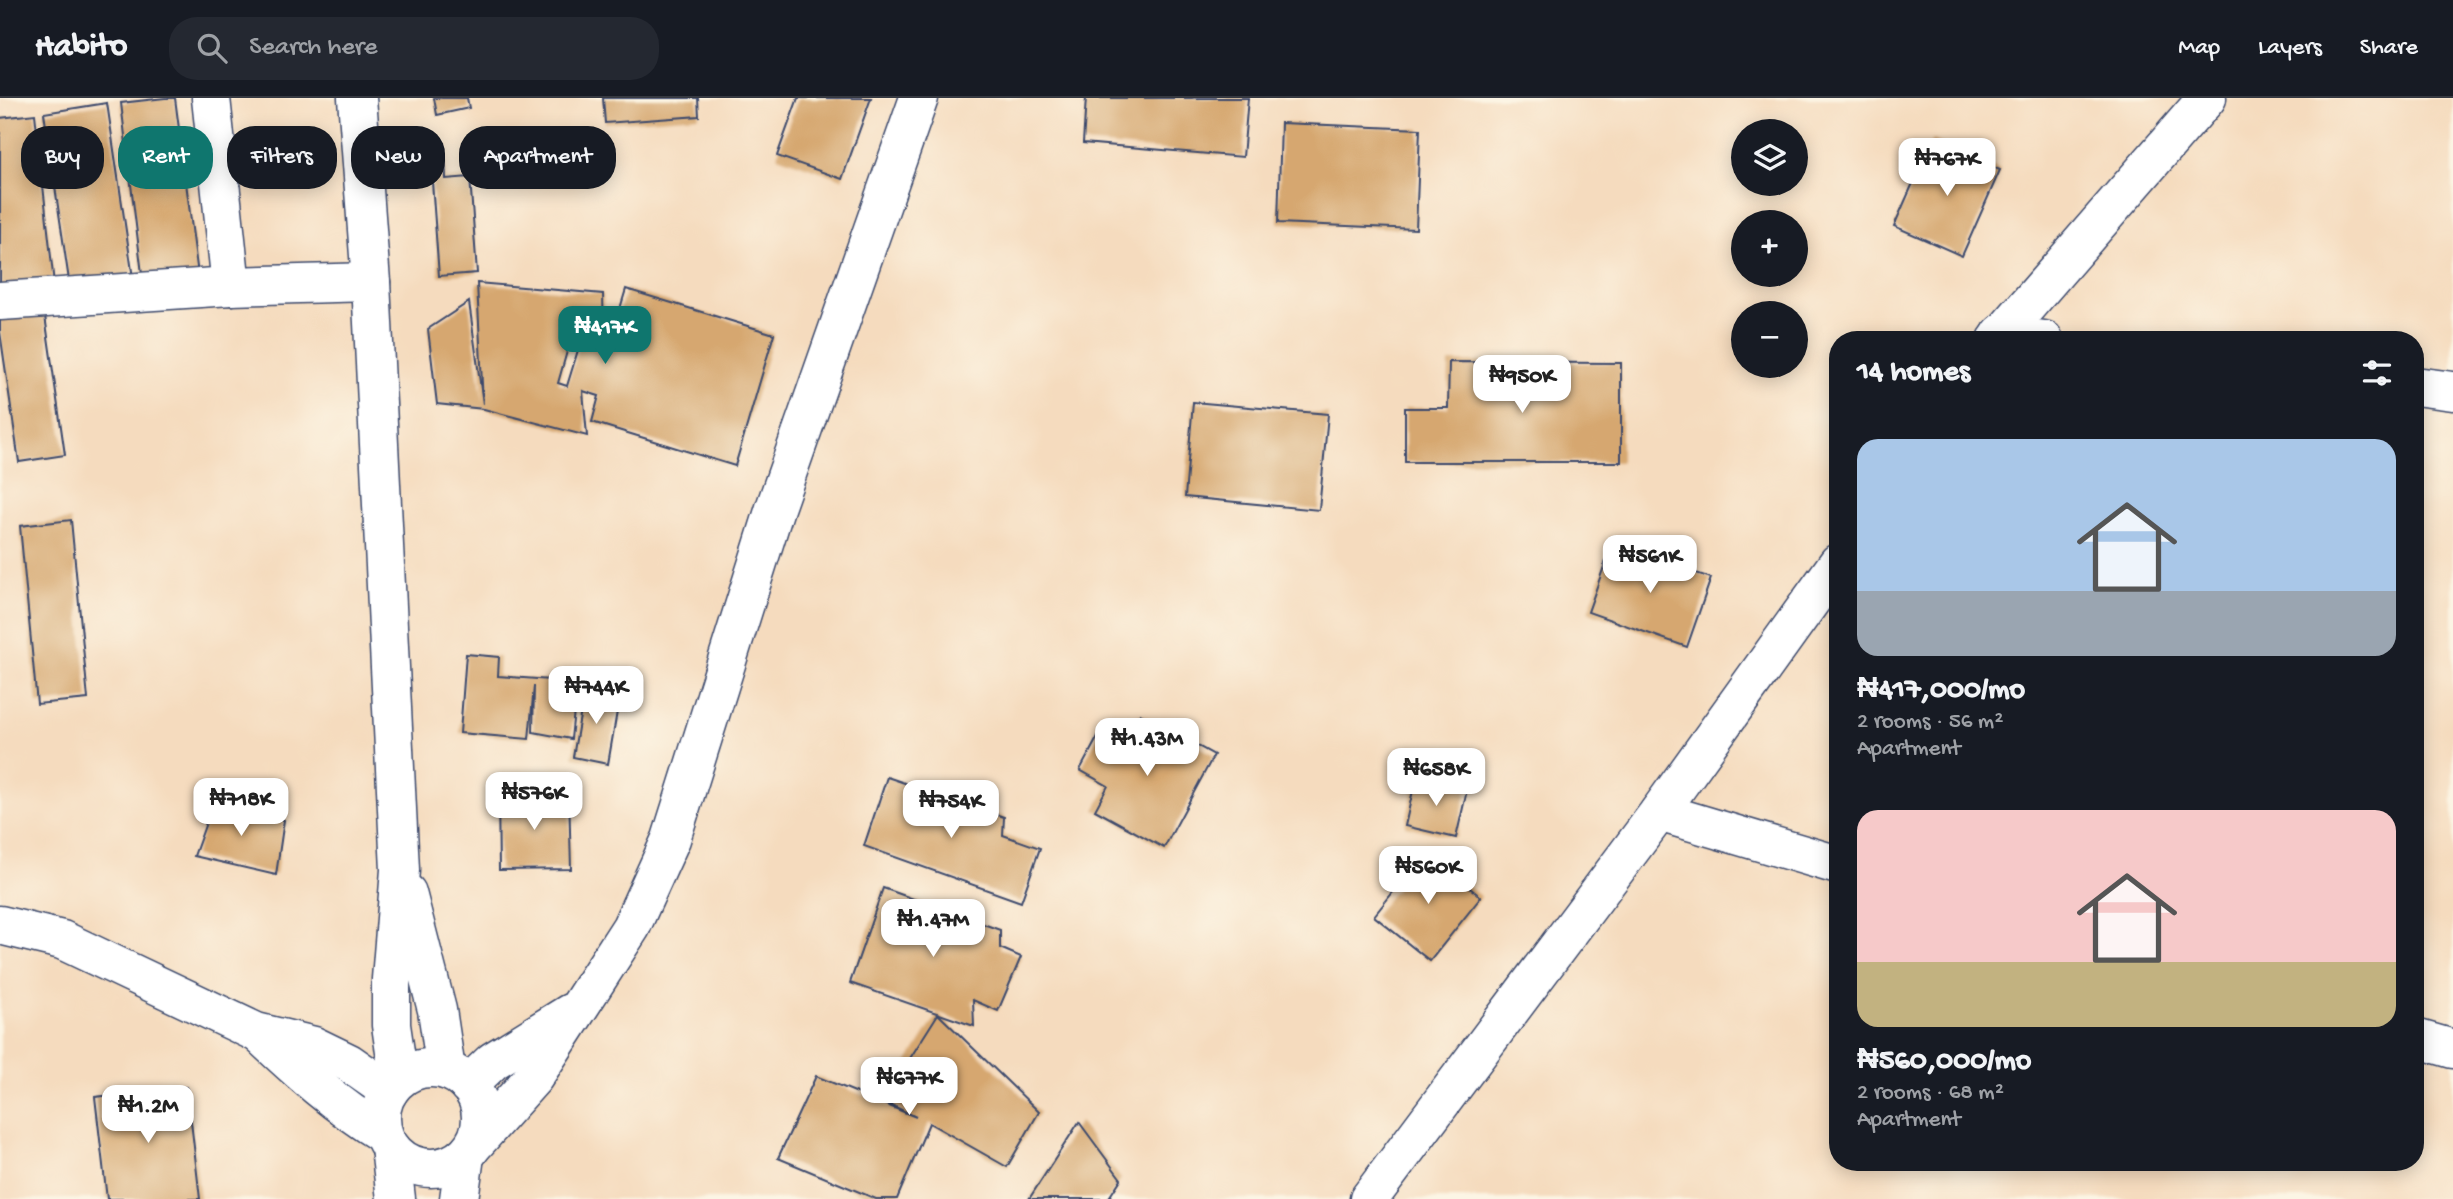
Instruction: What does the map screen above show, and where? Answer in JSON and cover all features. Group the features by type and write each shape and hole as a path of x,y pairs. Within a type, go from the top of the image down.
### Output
{"main road":[{"path":"211,98 231,286"},
{"path":"357,98 371,282 400,870 391,979 394,1085"},
{"path":"256,1032 316,1087 386,1141 402,1160 417,1167 434,1169 451,1165 470,1149 534,1077 631,927 671,839 775,508 919,98"},
{"path":"2004,331 2207,98"},
{"path":"0,301 231,286 371,282"},
{"path":"2424,387 2453,391"},
{"path":"1369,1199 1659,812 1829,576"},
{"path":"1659,812 1829,862"},
{"path":"400,870 457,1078 480,1107 481,1125 470,1149 459,1199"},
{"path":"0,925 62,940 256,1032 314,1046 394,1085"},
{"path":"396,1199 381,1119 383,1104 394,1085 413,1070 429,1068 457,1078 493,1062 580,1006"},
{"path":"2424,1041 2453,1049"}],"building":[{"path":"175,98 179,126 124,126 121,103"},
{"path":"434,98 467,98 469,108 437,115"},
{"path":"603,98 698,98 699,116 605,123"},
{"path":"798,98 871,98 842,179 777,156"},
{"path":"1086,98 1248,98 1243,157 1083,143"},
{"path":"107,103 133,278 70,287 55,189 104,189 104,126 46,126 44,113"},
{"path":"35,114 36,126 21,126 21,189 43,189 54,284 0,289 0,118"},
{"path":"1281,123 1420,129 1416,229 1278,223"},
{"path":"1932,140 2000,170 1962,256 1894,226"},
{"path":"445,154 446,179 459,178 459,189 471,189 477,273 439,276 433,189 445,189"},
{"path":"132,189 187,189 198,275 143,282"},
{"path":"477,283 603,294 604,334 573,330 558,383 567,386 582,337 609,345 626,289 774,334 735,466 592,422 599,396 583,391 587,436 484,409 437,404 428,329 469,302 483,404"},
{"path":"44,309 65,455 19,462 0,316"},
{"path":"1449,362 1621,363 1621,462 1405,462 1405,408 1448,408"},
{"path":"1193,402 1328,414 1319,510 1185,497"},
{"path":"71,520 88,699 37,704 20,526"},
{"path":"1612,544 1711,578 1687,647 1588,612"},
{"path":"466,654 499,657 498,676 577,682 571,739 533,732 534,686 529,739 460,733"},
{"path":"585,687 620,694 608,764 573,757"},
{"path":"1140,714 1214,755 1164,848 1095,810 1108,786 1080,770 1101,731 1123,744"},
{"path":"887,777 1004,817 1003,835 1040,848 1021,902 864,846"},
{"path":"1416,777 1467,790 1456,838 1405,826"},
{"path":"569,793 571,869 499,870 498,794"},
{"path":"215,798 284,820 276,875 194,856"},
{"path":"1425,852 1481,897 1430,961 1374,916"},
{"path":"883,888 1000,930 1000,948 1021,957 998,1011 973,1000 974,1026 850,983"},
{"path":"938,1014 1039,1112 1007,1167 929,1123 897,1199 876,1199 778,1158 816,1076 916,1117 883,1101"},
{"path":"187,1087 200,1199 107,1199 95,1097"},
{"path":"1079,1122 1121,1179 1108,1199 1029,1199"}]}
